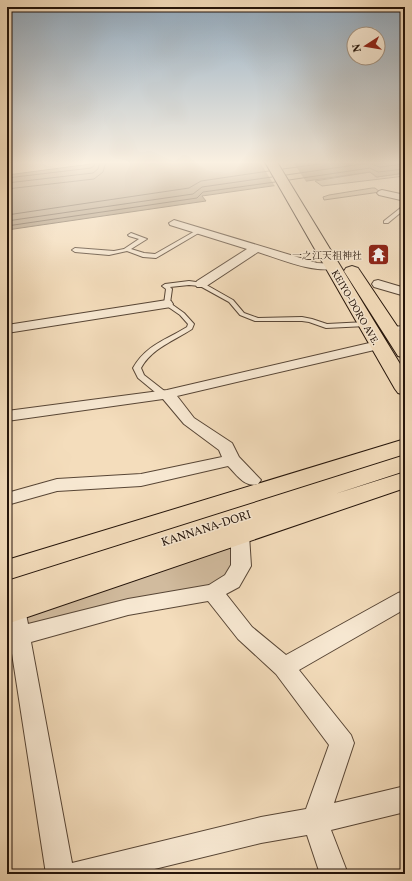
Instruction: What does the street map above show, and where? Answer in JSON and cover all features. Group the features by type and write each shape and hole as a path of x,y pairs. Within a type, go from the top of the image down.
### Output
{"main road":[{"name":"KEIYO-DORO AVE.","path":"301,203 333,266 405,389"},
{"name":"KEIYO-DORO AVE.","path":"303,203 397,328 405,352"},
{"path":"7,556 405,433"},
{"name":"KANNANA-DORI","path":"7,570 405,446"},
{"name":"KANNANA-DORI","path":"10,604 405,463"},
{"path":"10,604 240,535 405,480"}],"street":[{"path":"174,223 316,266 333,266"},
{"path":"201,284 256,248"},
{"path":"378,284 405,292"},
{"path":"7,329 168,304"},
{"path":"7,416 166,394 378,344"},
{"path":"166,394 189,422 226,447 232,460 252,480"},
{"path":"7,499 57,485 141,480 232,460"},
{"path":"13,637 128,607 213,592 232,580 241,566 240,535"},
{"path":"213,592 245,633 284,667 342,743 315,821 334,874"},
{"path":"284,667 405,599"},
{"path":"10,604 13,637 60,874"},
{"path":"78,874 261,830 315,821 405,798"}],"lane":[{"path":"386,222 405,207"},
{"path":"126,249 143,255 156,256 199,231"},
{"path":"75,250 97,251 102,253 119,252 144,239 131,235"},
{"path":"166,394 141,376 137,368 144,357 153,349 190,328 191,324 188,320 168,304 168,289 166,286 189,283 201,284 231,301 242,314 257,320 302,319 310,320 326,326 366,324"}],"shaded area":[{"path":"236,543 235,561 226,575 209,587 24,631 21,614"}],"water":[{"path":"7,203 191,203 7,230"}],"place":[{"name":"一之江天祖神社","path":"378,255"}]}
